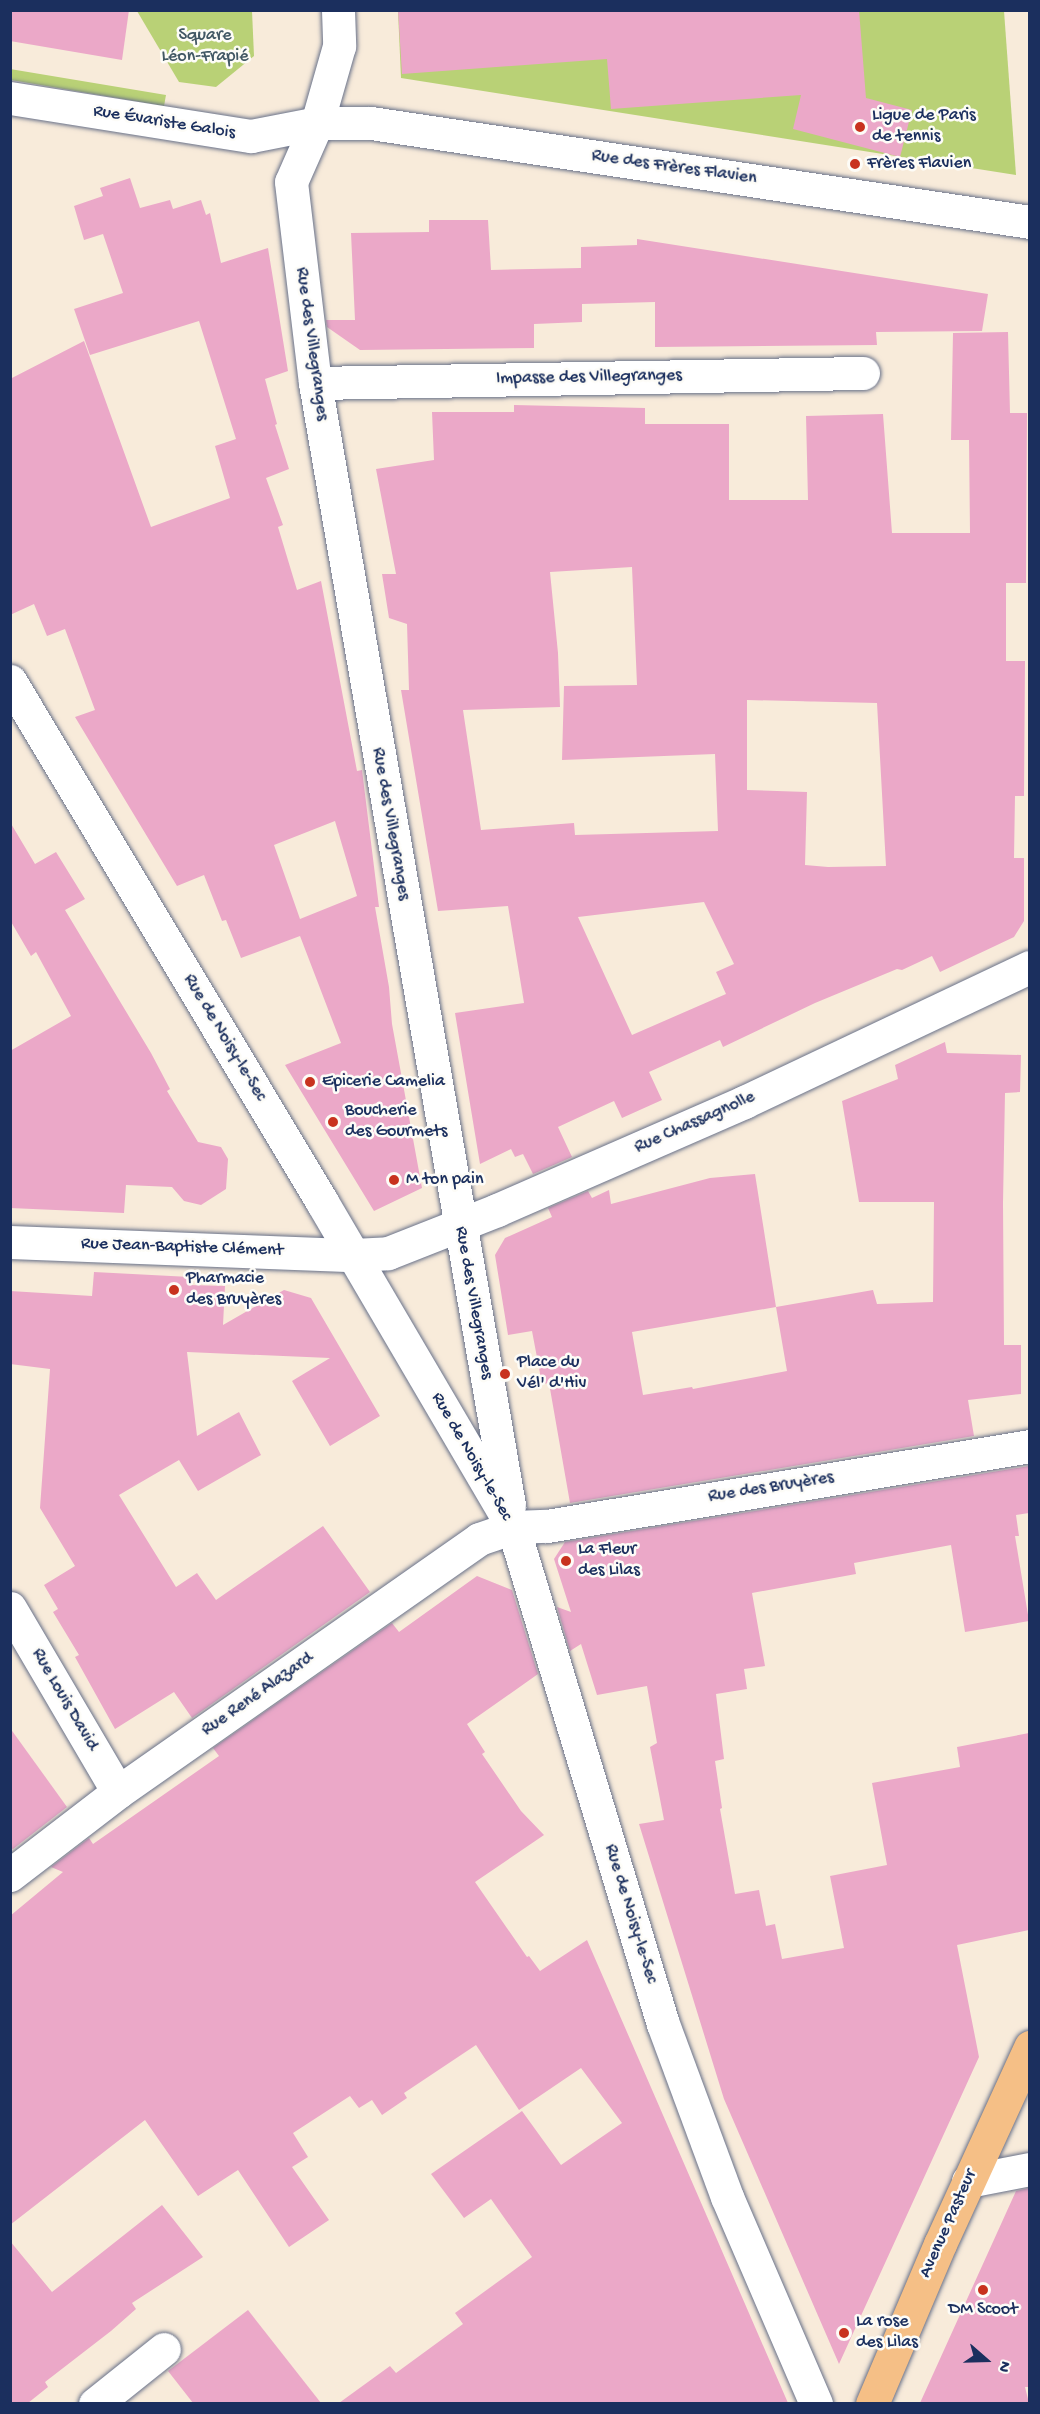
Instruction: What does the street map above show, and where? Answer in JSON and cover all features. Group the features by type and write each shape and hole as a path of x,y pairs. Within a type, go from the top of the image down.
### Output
{"main road":[{"name":"Avenue Pasteur","path":"872,2403 1029,2047"}],"street":[{"name":"Rue des Villegranges","path":"338,10 339,46 317,123 291,183 315,383 513,1527"},
{"name":"Rue Évariste Galois","path":"10,98 251,136 317,123"},
{"name":"Rue des Frères Flavien","path":"317,123 370,123 1029,222"},
{"name":"Impasse des Villegranges","path":"315,383 863,373"},
{"name":"Rue de Noisy-le-Sec","path":"10,681 513,1527 663,2024 727,2198 816,2403"},
{"name":"Rue Chassagnolle","path":"353,1255 388,1252 459,1224 744,1102 1029,967"},
{"name":"Rue Jean-Baptiste Clément","path":"10,1242 353,1255"},
{"name":"Rue des Bruyères","path":"513,1527 547,1526 1029,1446"},
{"name":"Rue René Alazard","path":"10,1875 118,1792 479,1539 513,1527"},
{"name":"Rue Louis David","path":"10,1608 118,1792"},
{"path":"968,2181 1029,2169"},
{"path":"95,2403 164,2349"}],"green space":[{"name":"Square Léon-Frapié","path":"137,11 252,11 254,56 216,87 179,82"},
{"name":"Ligue de Paris de tennis","path":"398,11 1004,11 1016,175 401,78"},
{"path":"10,69 166,95 164,106 11,80"}],"building":[{"path":"10,10 129,10 122,60 10,41"},
{"path":"398,10 859,10 866,98 912,110 900,157 793,129 801,95 611,109 607,59 402,74"},
{"path":"130,178 140,208 170,200 173,209 201,200 206,215 210,213 221,263 268,248 288,371 265,379 277,424 275,425 289,469 266,478 283,525 278,527 297,590 321,581 357,771 362,770 379,907 375,907 389,987 392,1024 422,1188 374,1211 285,1065 341,1043 300,936 241,958 226,920 222,921 204,875 177,886 75,717 95,710 65,629 47,636 34,604 10,615 10,379 84,341 151,527 230,498 215,446 236,439 199,321 90,355 74,309 123,293 103,234 84,240 74,206 103,196 100,188","holes":["335,821 357,896 300,919 274,845"]},
{"path":"429,220 488,220 491,270 581,268 581,247 637,245 637,239 988,294 982,331 876,332 877,345 655,347 655,302 582,304 582,322 534,324 534,348 360,350 327,327 326,320 355,320 351,233 429,232"},
{"path":"1008,332 1010,413 1027,413 1026,583 1006,583 1006,661 1025,661 1024,796 1015,796 1014,858 1024,858 1024,921 1014,937 940,972 932,956 902,970 897,969 815,1003 723,1047 720,1040 649,1072 662,1100 622,1118 614,1101 558,1127 572,1157 533,1174 523,1154 515,1157 511,1149 480,1164 455,1013 524,1003 508,906 438,911 401,690 409,690 407,624 389,618 382,574 396,574 376,469 434,460 432,412 514,412 514,405 645,408 645,424 729,424 729,500 808,500 806,416 883,414 892,533 970,533 969,440 951,440 953,333","holes":["632,567 637,685 564,686 562,760 715,754 718,831 575,835 574,823 481,830 463,710 560,707 558,653 550,572","747,700 877,703 886,866 805,865 807,792 747,790","704,902 734,964 716,972 726,994 632,1035 578,917"]},
{"path":"10,822 35,864 56,852 85,899 65,910 151,1053 170,1089 167,1091 198,1142 221,1147 228,1159 226,1189 201,1205 184,1201 172,1187 126,1185 124,1213 10,1208 10,1051 71,1016 36,952 31,956 10,920"},
{"path":"945,1042 947,1053 1021,1055 1020,1092 1005,1093 1003,1203 1004,1345 1021,1345 1021,1394 968,1400 974,1436 570,1503 549,1383 542,1384 532,1331 508,1335 495,1255 505,1238 552,1217 548,1208 588,1191 592,1198 609,1190 611,1204 710,1178 755,1174 776,1307 873,1290 877,1304 933,1302 934,1202 859,1202 842,1101 898,1079 895,1065","holes":["776,1307 787,1371 693,1389 692,1387 643,1395 632,1332"]},
{"path":"94,1272 190,1277 189,1285 225,1286 223,1325 284,1290 311,1298 380,1416 330,1446 292,1381 330,1358 187,1352 197,1436 239,1412 261,1455 198,1491 179,1460 119,1495 176,1587 197,1573 216,1600 323,1526 370,1592 192,1718 174,1692 115,1729 75,1657 79,1655 53,1612 58,1609 44,1585 75,1566 40,1508 50,1369 10,1364 10,1291 92,1296"},
{"path":"1029,1466 1029,1513 1016,1515 1019,1536 1015,1536 1029,1621 965,1632 951,1545 854,1563 856,1574 752,1593 765,1666 744,1669 747,1689 716,1694 724,1759 715,1761 722,1808 720,1809 735,1894 759,1890 766,1926 775,1924 782,1959 844,1948 830,1876 887,1865 872,1783 960,1767 957,1747 1029,1733 1029,1930 957,1945 979,2057 839,2364 724,2099 639,1824 664,1820 650,1747 657,1743 647,1686 597,1695 581,1644 570,1651 557,1607 571,1612 554,1559 565,1542"},
{"path":"477,1576 512,1590 538,1674 467,1724 485,1752 482,1754 521,1811 544,1835 475,1882 527,1957 529,1956 540,1971 587,1940 788,2403 339,2403 390,2366 396,2373 463,2324 455,2313 532,2257 491,2199 464,2218 431,2174 522,2111 561,2165 622,2123 581,2068 519,2110 476,2045 404,2093 407,2098 382,2115 372,2100 359,2108 350,2096 293,2133 308,2157 292,2167 329,2220 289,2247 238,2170 198,2196 145,2120 10,2225 10,1916 63,1872 51,1867 89,1838 93,1844 219,1756 213,1748 392,1623 399,1632"},
{"path":"10,1728 67,1807 13,1849 10,1848"},
{"path":"1029,2188 1029,2387 1025,2387 1029,2403 920,2403 1016,2191"},
{"path":"162,2205 203,2257 132,2303 136,2309 45,2382 48,2387 28,2403 10,2403 10,2241 52,2292"},
{"path":"248,2310 321,2403 193,2403 168,2371"}],"place":[{"name":"Ligue de Paris de tennis","path":"860,127"},
{"name":"Frères Flavien","path":"855,164"},
{"name":"Epicerie Camelia","path":"310,1082"},
{"name":"Boucherie des Gourmets","path":"333,1122"},
{"name":"M ton pain","path":"394,1180"},
{"name":"Pharmacie des Bruyères","path":"174,1290"},
{"name":"Place du Vél' d'Hiv","path":"505,1374"},
{"name":"La Fleur des Lilas","path":"566,1561"},
{"name":"DM Scoot","path":"983,2290"},
{"name":"La rose des Lilas","path":"844,2333"}]}
